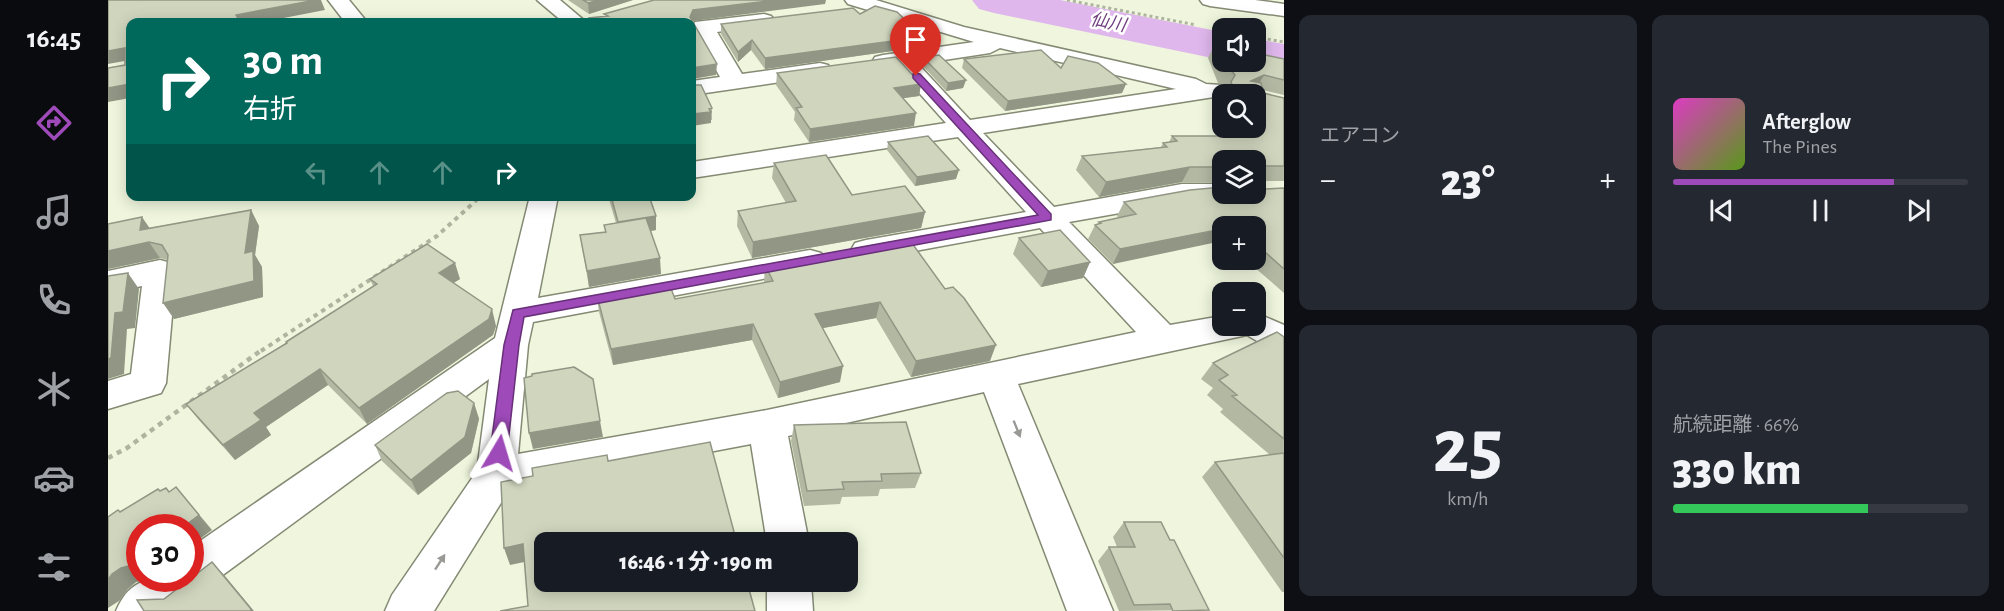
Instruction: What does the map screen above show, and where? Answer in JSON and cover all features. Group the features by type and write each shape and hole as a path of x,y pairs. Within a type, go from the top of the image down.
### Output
{"street":[{"path":"339,2 368,0"},
{"path":"547,0 569,18"},
{"path":"1210,0 1284,10 1280,0"},
{"path":"339,2 353,18"},
{"path":"855,6 1212,89"},
{"path":"735,82 702,27 782,18"},
{"path":"865,64 1008,43"},
{"path":"901,59 1163,339"},
{"path":"696,87 842,68"},
{"path":"696,169 963,127 1212,94"},
{"path":"204,563 515,329 1047,217 1182,193 1212,192"},
{"path":"408,611 496,475 515,329 543,201"},
{"path":"108,282 160,271 148,383 108,395"},
{"path":"1266,321 1284,318"},
{"path":"1266,329 1284,341"},
{"path":"496,475 767,425 1212,330"},
{"path":"996,375 1090,611"},
{"path":"767,425 786,532"},
{"path":"139,611 166,592"},
{"path":"789,592 790,611"}],"path":[{"path":"1067,0 1200,26"},
{"path":"1266,39 1284,42"},
{"path":"108,458 128,448 269,345 437,236 476,201"}],"building":[{"path":"108,0 316,0 236,15 238,18 126,18 126,85 108,88 108,68 125,65 125,48 108,51"},
{"path":"583,0 599,0 588,3"},
{"path":"654,0 777,0 693,10 691,18 589,18 608,16 604,14"},
{"path":"875,6 897,12 923,37 765,58 752,40 738,52 721,24 853,8 860,14"},
{"path":"696,27 717,64 696,67"},
{"path":"1041,50 1061,68 1068,56 1098,63 1126,84 1008,101 964,59"},
{"path":"939,55 966,80 948,83 923,57"},
{"path":"1266,55 1284,59 1284,80 1264,75 1251,81 1261,84 1232,84 1235,75 1233,72 1266,72"},
{"path":"896,57 921,84 894,88 916,113 810,129 796,108 802,107 777,73"},
{"path":"696,85 701,85 712,108 709,109 711,112 696,114"},
{"path":"1266,94 1284,98 1284,166 1266,166 1266,150 1212,150 1212,167 1190,167 1106,182 1082,156 1167,147 1163,143 1177,141 1172,136 1266,138"},
{"path":"928,136 959,170 917,177 888,142"},
{"path":"826,155 852,195 905,186 925,212 753,242 738,211 796,201 774,163"},
{"path":"1212,188 1212,204 1266,204 1266,189 1284,188 1284,269 1266,253 1266,216 1212,216 1212,231 1120,249 1095,225 1101,223 1099,222 1136,214 1124,202"},
{"path":"612,201 651,201 656,216 618,222"},
{"path":"251,210 245,253 253,251 254,281 163,303 168,255 162,245 149,242 108,251 108,224 142,217 140,230"},
{"path":"646,218 660,258 587,271 580,235 606,232 604,225"},
{"path":"1060,230 1090,262 1048,271 1019,238"},
{"path":"909,239 945,289 953,287 964,298 996,345 916,361 880,302 815,314 843,366 780,382 753,324 611,349 597,296 669,283 675,299 773,281 765,265"},
{"path":"427,244 455,263 439,273 492,309 489,319 359,408 320,369 254,413 261,420 223,445 186,404 287,343 377,284 370,279"},
{"path":"128,273 123,312 115,313 111,358 108,359 108,276"},
{"path":"1277,332 1284,337 1284,439 1232,396 1237,395 1219,380 1228,375 1213,363"},
{"path":"574,367 593,379 600,421 529,433 524,378 532,374"},
{"path":"458,391 474,403 465,437 411,480 375,445 447,393"},
{"path":"906,422 921,473 881,474 882,481 842,482 844,489 807,491 794,425"},
{"path":"710,442 734,532 534,532 534,592 750,592 755,611 500,611 528,606 523,544 504,548 501,482 533,476 532,468 607,455 608,461"},
{"path":"1284,453 1284,558 1215,462"},
{"path":"176,487 198,514 126,514 126,567 112,574 108,580 108,517 158,489 160,491 166,488 169,492"},
{"path":"1124,522 1161,522 1170,540 1174,540 1209,610 1173,611 1170,604 1134,605 1109,547 1135,547"},
{"path":"212,562 251,609 250,611 144,611 137,600 164,599 173,592 204,592 204,568"}],"waterway":[{"name":"仙川","path":"994,0 1212,44"},
{"name":"仙川","path":"1266,55 1284,59"}],"route":[{"path":"499,453 511,345 518,313 1047,217 916,76"}]}
